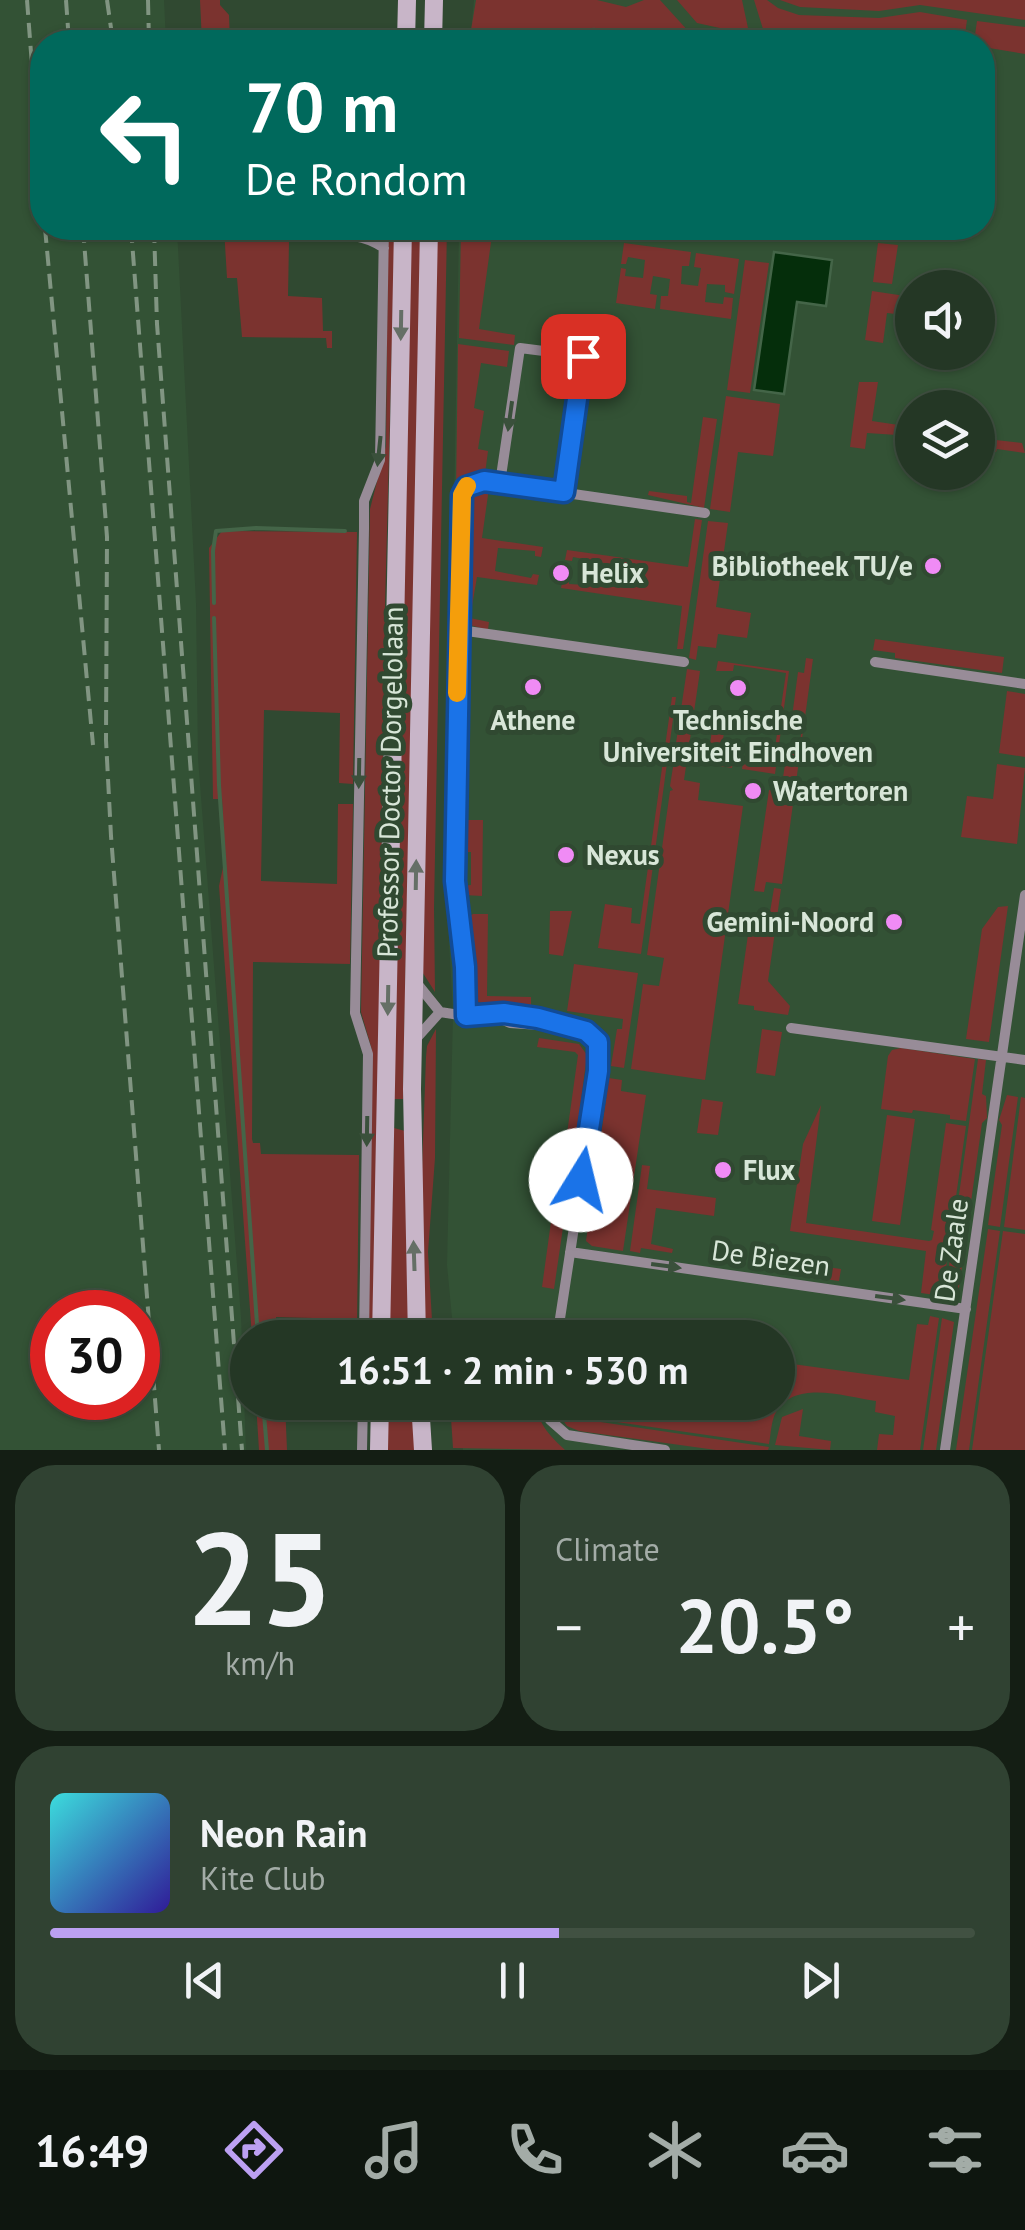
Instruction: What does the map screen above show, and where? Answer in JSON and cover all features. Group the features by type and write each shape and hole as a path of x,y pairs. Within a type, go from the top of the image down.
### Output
{"main road":[{"path":"406,30 408,0"},
{"path":"431,30 434,0"},
{"name":"Professor Doctor Dorgelolaan","path":"381,1320 403,240"},
{"name":"Professor Doctor Dorgelolaan","path":"416,1320 412,1043 429,240"},
{"path":"379,1450 380,1420"},
{"path":"421,1420 423,1450"}],"street":[{"path":"372,240 384,248"},
{"name":"Professor Doctor Dorgelolaan","path":"364,1320 368,1054 356,1012 363,548 364,502 380,460 384,240"},
{"path":"500,483 520,348 583,356 564,492"},
{"path":"466,1016 455,881 462,495 466,487 476,482 500,483 706,514"},
{"path":"460,630 684,662"},
{"path":"876,662 1025,684"},
{"name":"De Zaale","path":"945,1450 1025,895"},
{"path":"414,980 440,1012 558,1026 590,1033 598,1042 600,1052 561,1320"},
{"path":"412,1043 440,1012"},
{"path":"791,1028 1025,1060"},
{"name":"De Biezen","path":"570,1252 966,1309"},
{"path":"362,1420 362,1450"},
{"path":"551,1420 561,1433 665,1450"},
{"path":"571,1450 573,1436"}],"shaded area":[{"path":"0,0 164,0 165,30 30,30 30,240 178,240 196,603 198,758 241,1317 230,1320 230,1420 245,1420 246,1450 0,1450"},
{"path":"200,0 220,0 229,15 230,30 201,30"},
{"name":"Technische Universiteit Eindhoven","path":"474,0 1025,0 1025,1450 463,1450 460,1420 795,1420 795,1320 452,1320 447,1265 453,1014 447,904 459,240 995,240 995,30 471,30"},
{"path":"476,0 597,0 626,7 644,0 660,0 687,30 581,28 471,30"},
{"path":"677,0 742,0 748,28 729,30 697,23"},
{"path":"754,0 767,0 799,15 879,18 920,12 967,20 966,30 763,30"},
{"path":"780,0 1025,0 1025,20 920,5 879,11 800,7"},
{"path":"977,21 1025,27 1025,54 995,49 995,30 976,30"},
{"path":"225,240 287,240 288,296 322,298 323,331 332,331 332,348 327,348 326,338 242,337 237,278 227,278"},
{"path":"388,240 395,240 385,606 375,1320 367,1320 372,1050 361,1012 370,509 386,446"},
{"path":"410,240 421,240 403,1099 394,1099"},
{"path":"436,240 447,240 435,992 421,970"},
{"path":"461,240 491,240 479,329 515,335 514,345 459,338"},
{"path":"624,243 691,252 689,266 682,266 681,284 698,286 701,268 694,267 696,253 739,259 734,294 725,292 725,285 707,284 705,302 723,304 724,297 733,298 731,319 660,309 661,296 668,296 670,279 653,276 650,294 657,295 655,309 616,303 621,268 626,269 625,276 643,278 645,260 628,257 626,264 621,264"},
{"path":"878,243 898,245 892,284 873,282"},
{"path":"774,252 832,260 826,306 797,302 784,394 754,390"},
{"path":"745,260 769,263 750,393 727,390"},
{"path":"872,291 895,294 895,314 887,313 883,343 865,340"},
{"path":"458,344 509,351 507,367 481,363 474,408 484,411 478,449 488,451 485,474 465,478 456,491"},
{"path":"859,382 878,382 872,421 895,424 895,435 867,433 865,449 850,447"},
{"path":"726,396 780,404 773,456 738,452 730,512 710,509"},
{"path":"703,417 717,419 704,508 648,495 649,491 687,496 691,503"},
{"path":"995,440 1022,443 1025,453 997,449 996,452"},
{"path":"477,488 489,488 482,538 543,547 541,557 535,556 535,551 498,548 495,571 531,578 533,574 539,575 537,585 477,577 470,618 489,622 488,630 470,625 466,618 468,496"},
{"path":"695,519 702,520 683,649 677,649 682,606 561,588 563,578 569,579 569,584 617,587 620,566 573,557 572,561 565,560 567,550 688,567"},
{"path":"708,521 728,523 716,607 751,613 747,638 718,634 716,648 698,646 696,660 689,658"},
{"path":"222,531 357,532 353,784 339,783 340,713 264,710 261,881 337,884 338,804 353,804 350,964 253,962 252,1139 253,1143 260,1143 261,1154 359,1155 357,1320 251,1320 219,886 225,858 222,799 213,799 209,548"},
{"path":"875,639 1004,657 1002,673 895,658 895,653 873,650"},
{"path":"806,658 813,659 782,884 766,882 764,892 754,891 769,790 781,791 787,751 799,752 801,734 790,732 798,672 804,673"},
{"path":"718,661 789,671 775,774 742,769 744,757 773,761 786,673 734,665 733,671 716,671"},
{"path":"687,669 700,671 684,780 700,783 698,800 743,806 705,1080 631,1069 643,984 659,986 664,958 647,955 673,790 670,786 679,748 676,743"},
{"path":"1007,691 1025,694 1025,757 999,753"},
{"path":"672,697 676,697 641,954 598,948 605,904 632,908 631,923 640,924"},
{"path":"715,710 727,712 721,753 734,756 732,768 707,764"},
{"path":"997,764 1025,768 1017,844 961,837 967,796 993,799"},
{"path":"463,820 483,820 482,896 464,895 461,886 471,885 471,852 461,852"},
{"path":"774,888 781,889 768,981 790,1006 788,1015 738,1004 751,914 765,916 770,912"},
{"path":"1008,906 989,1042 966,1039 982,929 998,907"},
{"path":"550,911 572,911 563,956 549,954"},
{"path":"488,914 487,996 531,997 531,1007 475,1002 475,960 468,917"},
{"path":"574,964 638,973 624,1068 611,1066 617,1029 622,1029 623,1019 567,1011"},
{"path":"436,1029 435,1158 428,1252 432,1320 421,1320 419,1254 427,1046"},
{"path":"762,1029 782,1032 775,1076 756,1073"},
{"path":"539,1038 579,1044 587,1055 572,1168 562,1167 559,1159 564,1155 578,1055 537,1047"},
{"path":"892,1050 975,1059 966,1121 950,1119 950,1115 881,1109 888,1056"},
{"path":"978,1059 986,1060 982,1094 986,1096 987,1118 982,1123 958,1295 953,1301 944,1302"},
{"path":"609,1078 622,1080 621,1091 646,1095 623,1251 592,1246 586,1241"},
{"path":"1007,1095 1018,1097 1000,1227 988,1225 1002,1125 999,1120"},
{"path":"1021,1097 1025,1098 1025,1230 1004,1227"},
{"path":"702,1099 723,1102 718,1135 697,1133"},
{"path":"821,1105 806,1223 929,1241 934,1231 931,1230 946,1123 966,1126 942,1296 921,1293 926,1251 790,1231 803,1144"},
{"path":"887,1115 915,1119 900,1225 872,1221"},
{"path":"394,1128 405,1131 410,1320 389,1320"},
{"path":"642,1165 650,1166 647,1189 716,1198 714,1216 656,1208 651,1244 673,1249 672,1253 641,1248 640,1253 630,1251"},
{"path":"558,1171 571,1173 554,1289 542,1287"},
{"path":"988,1229 1000,1231 969,1450 956,1450"},
{"path":"1003,1231 1025,1234 1025,1450 972,1450"},
{"path":"776,1260 841,1269 839,1281 774,1272"},
{"path":"930,1316 939,1318 920,1450 877,1450 879,1434 893,1435 895,1416 875,1412 876,1401 822,1393 795,1397 795,1364 909,1380 917,1324 928,1325"},
{"path":"942,1318 954,1322 936,1450 923,1450"},
{"path":"803,1409 799,1436 831,1441 830,1450 775,1445 781,1420 795,1420 795,1412"},
{"path":"257,1420 286,1420 287,1450 259,1450"},
{"path":"387,1420 415,1420 416,1450 386,1450"},
{"path":"451,1420 541,1420 565,1450 453,1448"},
{"path":"563,1420 587,1420 769,1447 716,1450 579,1431"},
{"path":"603,1420 773,1420 769,1444"}],"waterway":[{"path":"214,603 216,531 345,531"},
{"path":"214,618 219,785 257,1320"},
{"path":"264,1420 267,1450"}],"railway":[{"path":"27,0 30,39"},
{"path":"66,0 68,30"},
{"path":"107,0 111,30"},
{"path":"148,0 149,30"},
{"path":"46,240 93,745"},
{"path":"84,240 107,537 106,740 111,836 159,1450"},
{"path":"132,240 225,1450"},
{"path":"154,240 157,324 242,1450"}],"slow traffic":[{"path":"457,693 462,495 467,486"}],"place":[{"name":"Bibliotheek TU/e","path":"933,566"},
{"name":"Helix","path":"561,573"},
{"name":"Athene","path":"533,687"},
{"name":"Technische Universiteit Eindhoven","path":"738,688"},
{"name":"Watertoren","path":"753,791"},
{"name":"Nexus","path":"566,855"},
{"name":"Gemini-Noord","path":"894,922"},
{"name":"Flux","path":"723,1170"}],"route":[{"path":"581,1180 598,1071 598,1042 586,1031 538,1018 504,1013 466,1016 455,881 462,495 469,484 479,481 564,492 583,356"}]}
